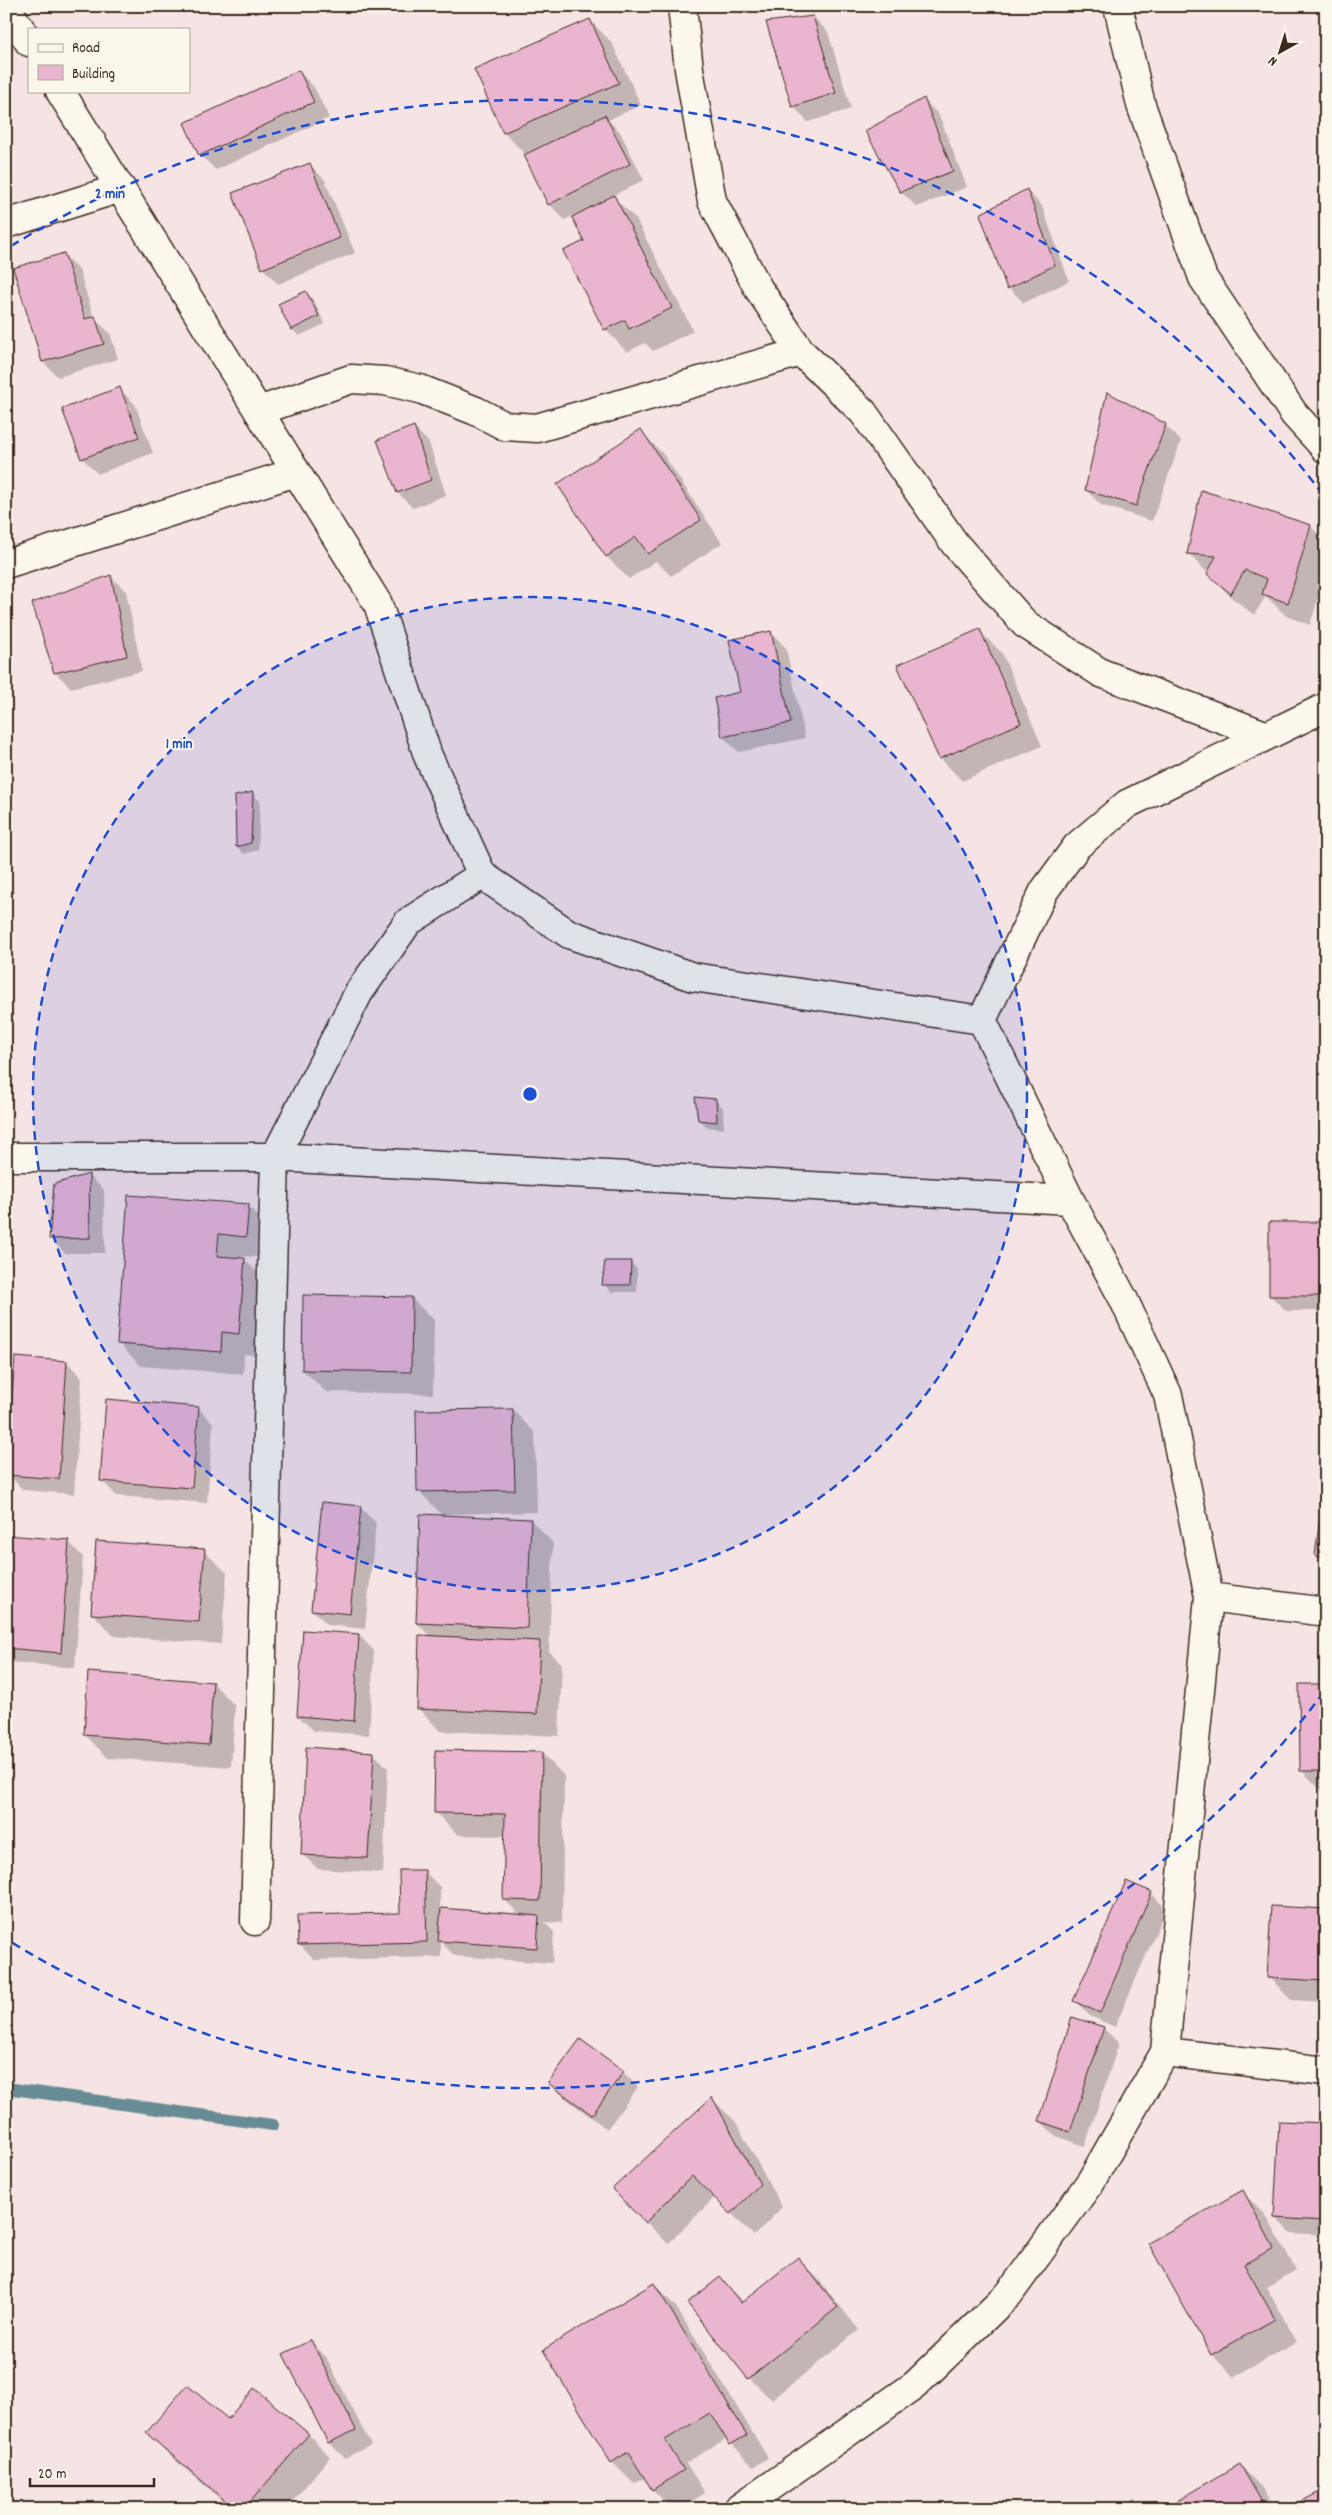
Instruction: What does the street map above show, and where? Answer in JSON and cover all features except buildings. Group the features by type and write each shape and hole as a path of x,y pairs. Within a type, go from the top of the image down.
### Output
{"main road":[{"path":"682,6 689,69 712,201 758,288 801,352 863,412 955,544 1024,624 1101,674 1265,735"},
{"path":"1118,6 1141,105 1203,278 1294,414 1326,449"},
{"path":"6,7 28,40"},
{"path":"61,92 378,604 428,756 482,875 569,934 693,977 982,1020"},
{"path":"6,224 121,188"},
{"path":"259,411 351,379 385,381 420,389 505,426 537,428 801,352"},
{"path":"6,564 296,472"},
{"path":"982,1020 1044,891 1077,846 1127,804 1265,735 1326,707"},
{"path":"255,1920 275,1157 359,992 408,922 482,875"},
{"path":"738,2509 915,2385 1009,2294 1090,2181 1165,2052 1209,1597 1168,1395 1124,1298 1070,1200 982,1020"},
{"path":"6,1157 275,1157 1070,1200"},
{"path":"1209,1597 1326,1612"},
{"path":"1165,2052 1326,2071"}],"waterway":[{"path":"6,2088 273,2125"}]}
